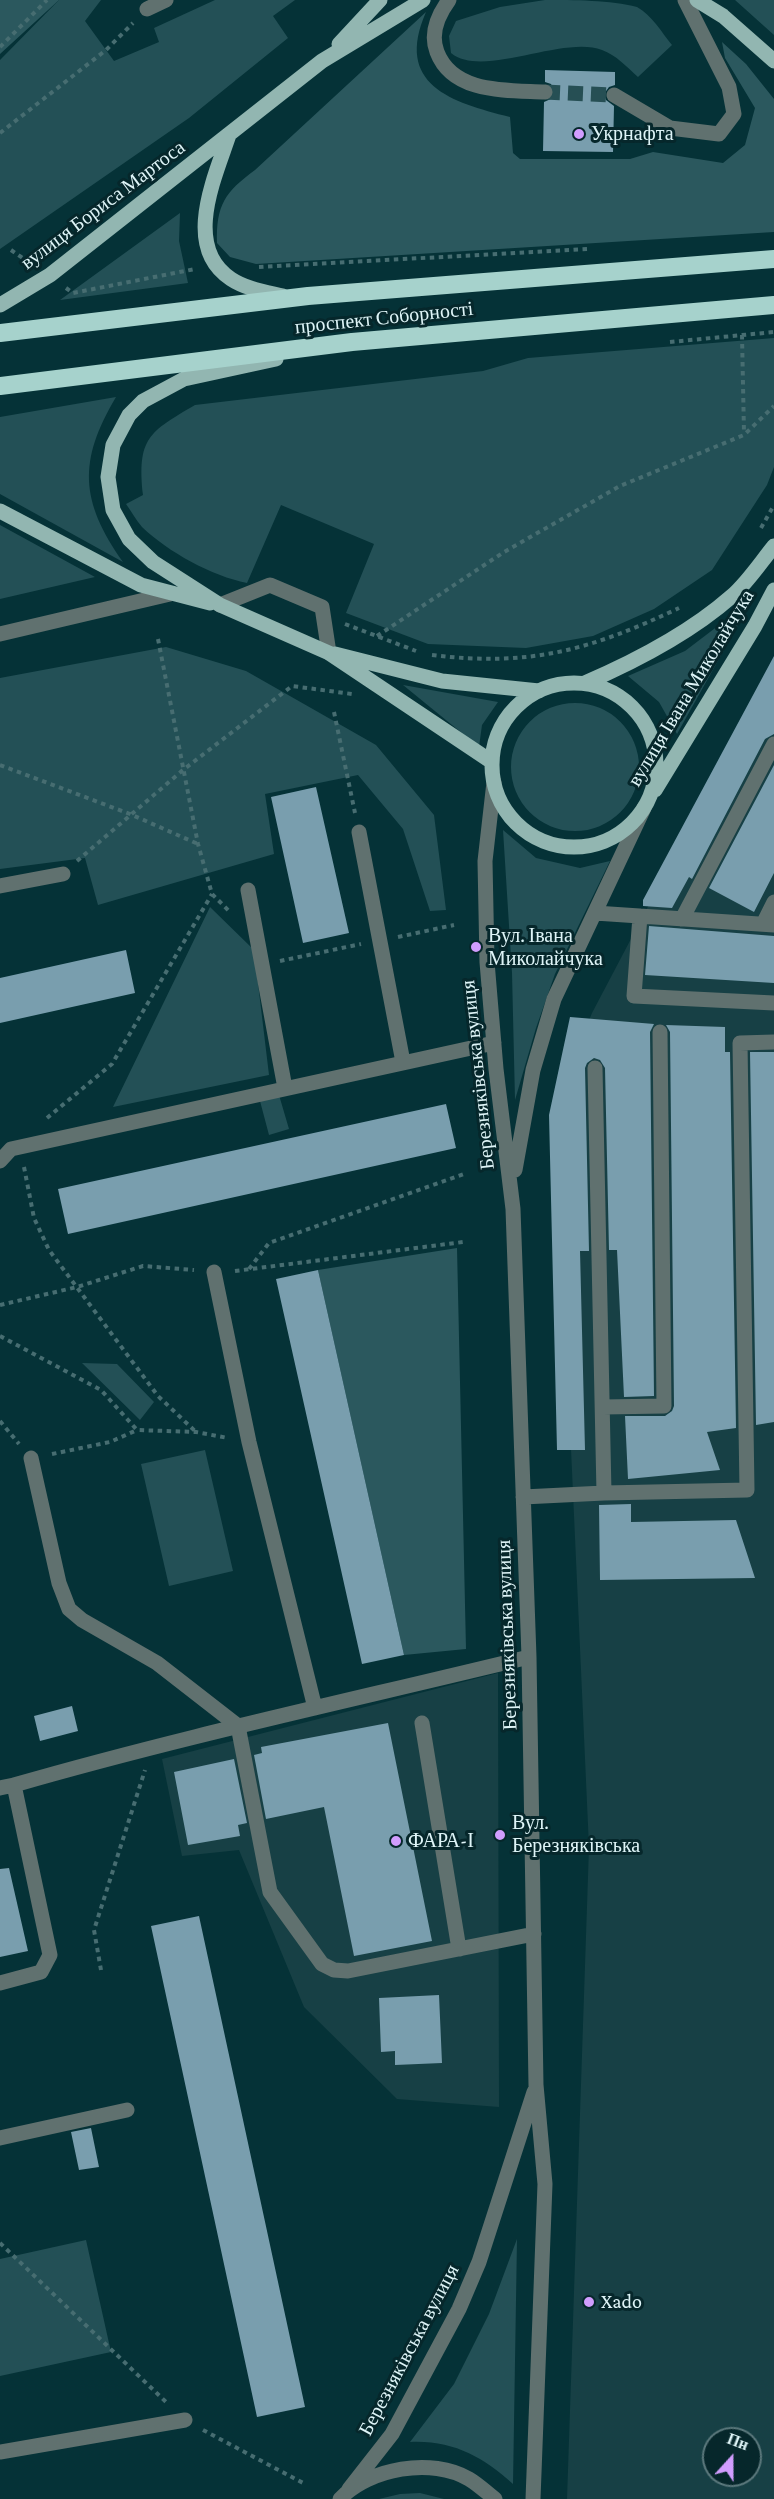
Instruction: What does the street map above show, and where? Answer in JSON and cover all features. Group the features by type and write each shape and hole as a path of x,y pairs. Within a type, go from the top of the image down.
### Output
{"highway":[{"name":"проспект Соборності","path":"0,333 289,298 774,259"},
{"name":"проспект Соборності","path":"0,386 352,342 774,305"}],"main road":[{"name":"вулиця Бориса Мартоса","path":"0,305 50,275 230,135 322,61 380,0"},
{"name":"вулиця Бориса Мартоса","path":"322,61 423,0"},
{"path":"697,0 723,16 774,61"},
{"path":"230,135 209,195 205,235 214,264 231,279 252,289 289,298"},
{"path":"352,342 184,379 143,401 129,415 113,444 108,477 113,510 129,539 153,562 220,605 329,653 442,681 538,691"},
{"path":"0,511 141,585 220,605"},
{"name":"вулиця Івана Миколайчука","path":"585,683 627,665 703,619 734,595 774,546"},
{"name":"вулиця Івана Миколайчука","path":"644,808 755,626 774,590"},
{"path":"329,653 492,762"},
{"path":"585,683 611,691 633,707 648,730 656,756 655,783 644,808 626,828 604,842 576,847 548,843 523,829 504,808 494,782 492,762 496,740 505,720 520,703 538,691 561,684 585,683"}],"street":[{"path":"147,9 166,0"},
{"path":"449,0 436,26 433,41 440,61 455,77 477,86 545,92"},
{"path":"614,95 670,128 719,134 734,114 729,87 685,0"},
{"path":"220,605 270,585 322,607 329,653"},
{"path":"0,634 170,594"},
{"path":"682,919 774,744"},
{"name":"Березняківська вулиця","path":"494,782 485,861 487,962 494,1042 512,1185 529,1657 536,2085 545,2184 533,2499"},
{"name":"Березняківська вулиця","path":"512,1185 533,1070 551,1010 644,808"},
{"path":"359,832 403,1062"},
{"path":"0,886 63,874"},
{"path":"248,890 285,1088"},
{"path":"595,913 768,925 774,902"},
{"path":"640,916 634,996 774,1003"},
{"path":"603,1407 664,1406 660,1032"},
{"path":"0,1161 11,1149 494,1042"},
{"path":"523,1497 747,1490 740,1042 774,1042"},
{"path":"595,1068 604,1493"},
{"path":"214,1272 249,1442 315,1708"},
{"path":"31,1458 58,1583 69,1609 82,1620 157,1663 238,1726 270,1892 322,1964 334,1970 348,1971 534,1934"},
{"path":"0,1983 41,1972 50,1955 7,1787 103,1759 529,1657"},
{"path":"422,1723 459,1949"},
{"name":"Березняківська вулиця","path":"345,2494 392,2434 459,2309 479,2262 536,2085"},
{"path":"0,2138 127,2110"},
{"path":"0,2452 184,2420"},
{"path":"345,2494 390,2470 427,2466 468,2478 495,2499"}],"path":[{"path":"0,47 47,0"},
{"path":"0,133 106,50 147,9"},
{"path":"11,250 73,293 214,264 260,267 588,249"},
{"path":"670,342 774,332"},
{"path":"742,335 744,435"},
{"path":"376,636 504,552 620,486 744,435 774,406"},
{"path":"759,531 774,505"},
{"path":"323,615 424,654 478,660 533,658 594,643 635,628 685,605"},
{"path":"158,639 198,844 212,894 257,939"},
{"path":"63,874 183,770 292,686 352,694"},
{"path":"334,712 359,832"},
{"path":"0,765 130,814 198,844"},
{"path":"196,1432 158,1396 49,1250 34,1218 22,1159 11,1149 112,1064 212,894"},
{"path":"248,1270 269,1243 464,1174"},
{"path":"0,1336 101,1390 137,1430"},
{"path":"0,1421 31,1458 110,1442 137,1430 196,1432 249,1442"},
{"path":"101,1970 94,1930 146,1769"},
{"path":"0,2243 184,2420 305,2484"}],"shaded area":[{"path":"0,0 59,0 0,54"},
{"path":"59,0 101,0 85,21 114,61 159,42 154,28 215,0 295,0 273,16 288,38 189,118 0,249 0,60"},
{"path":"545,0 580,0 637,7 652,19 672,45 638,77 612,55 602,50 586,47 483,61 465,60 451,53 449,36 456,21 500,7"},
{"path":"735,0 774,0 774,35"},
{"path":"426,12 418,37 417,57 423,73 434,86 449,96 467,105 510,117 513,153 520,159 630,159 653,152 723,163 745,145 755,108 725,58 722,42 746,64 774,99 774,232 256,264 230,257 217,243 217,230 224,200 236,185"},
{"path":"180,213 179,241 188,283 60,300"},
{"path":"774,338 774,467 767,485 712,570 654,609 593,636 526,648 428,644 346,613 374,544 281,505 247,583 219,575 177,554 142,527 126,504 143,495 142,461 150,439 167,422 195,405 483,371 528,358"},
{"path":"116,397 95,441 90,461 89,481 98,519 123,562 0,494 0,417"},
{"path":"0,525 95,577 0,599"},
{"path":"752,600 677,734 659,702 628,676 685,651"},
{"path":"166,647 246,671 376,745 434,815 446,910 430,911 403,829 358,775 265,794 274,854 98,905 85,858 0,869 0,678"},
{"path":"774,667 774,2499 567,2499 589,1847 561,1228 562,1086 592,1013"},
{"path":"403,685 498,702 482,725 479,747"},
{"path":"575,703 600,708 620,722 634,742 639,767 634,792 620,812 600,826 575,831 550,826 530,812 516,792 511,767 516,742 530,722 550,708"},
{"path":"503,830 536,858 580,868 610,861 555,974 515,1100 512,973"},
{"path":"210,907 254,950 269,1075 113,1107"},
{"path":"279,1095 289,1129 269,1135 260,1101"},
{"path":"457,1248 466,1649 404,1655 318,1270"},
{"path":"82,1363 117,1364 154,1402 140,1420"},
{"path":"205,1450 233,1571 169,1586 141,1464"},
{"path":"498,1673 499,2107 397,2099 304,2007 239,1850 182,1856 162,1759"},
{"path":"517,2239 513,2484 479,2458 454,2447 426,2442 410,2442 454,2384 489,2314"},
{"path":"86,2240 111,2352 0,2376 0,2259"},
{"path":"420,2493 444,2499 379,2499 400,2494"}],"building":[{"path":"545,70 615,72 615,85 609,87 604,94 606,100 614,106 613,152 543,151 544,102 553,98 555,92 551,84 545,82"},
{"path":"774,656 774,734 765,739 692,879 689,877 672,908 643,906 643,900"},
{"path":"774,765 774,873 754,912 709,888"},
{"path":"316,787 349,933 303,943 271,797"},
{"path":"649,926 774,936 774,983 645,975"},
{"path":"126,950 135,993 0,1023 0,978"},
{"path":"570,1017 654,1024 650,1032 654,1396 624,1397 617,1250 609,1250 605,1068 600,1060 594,1058 587,1063 585,1068 589,1251 580,1251 585,1450 557,1450 549,1115"},
{"path":"666,1025 725,1027 725,1052 730,1052 736,1428 707,1432 720,1470 628,1479 625,1416 665,1416 672,1411 674,1406 670,1032"},
{"path":"750,1052 774,1052 774,1422 756,1425"},
{"path":"446,1104 456,1148 68,1234 58,1189"},
{"path":"318,1270 404,1655 362,1664 276,1279"},
{"path":"631,1504 631,1522 736,1520 755,1578 600,1580 599,1505"},
{"path":"72,1706 78,1731 40,1741 34,1716"},
{"path":"388,1723 432,1941 354,1956 324,1807 266,1819 254,1755 262,1753 261,1747"},
{"path":"234,1759 247,1823 238,1825 240,1836 188,1845 174,1772"},
{"path":"9,1868 28,1951 0,1957 0,1869"},
{"path":"199,1916 305,2407 257,2417 151,1926"},
{"path":"439,1995 442,2063 395,2065 395,2051 381,2052 379,1998"},
{"path":"91,2128 99,2167 79,2170 71,2132"}],"tunnel":[{"path":"545,92 614,95"}],"place":[{"name":"Укрнафта","path":"579,134"},
{"name":"Вул. Івана Миколайчука","path":"476,947"},
{"name":"Вул. Березняківська","path":"500,1835"},
{"name":"ФАРА-І","path":"396,1841"},
{"name":"Xado","path":"589,2302"}]}
